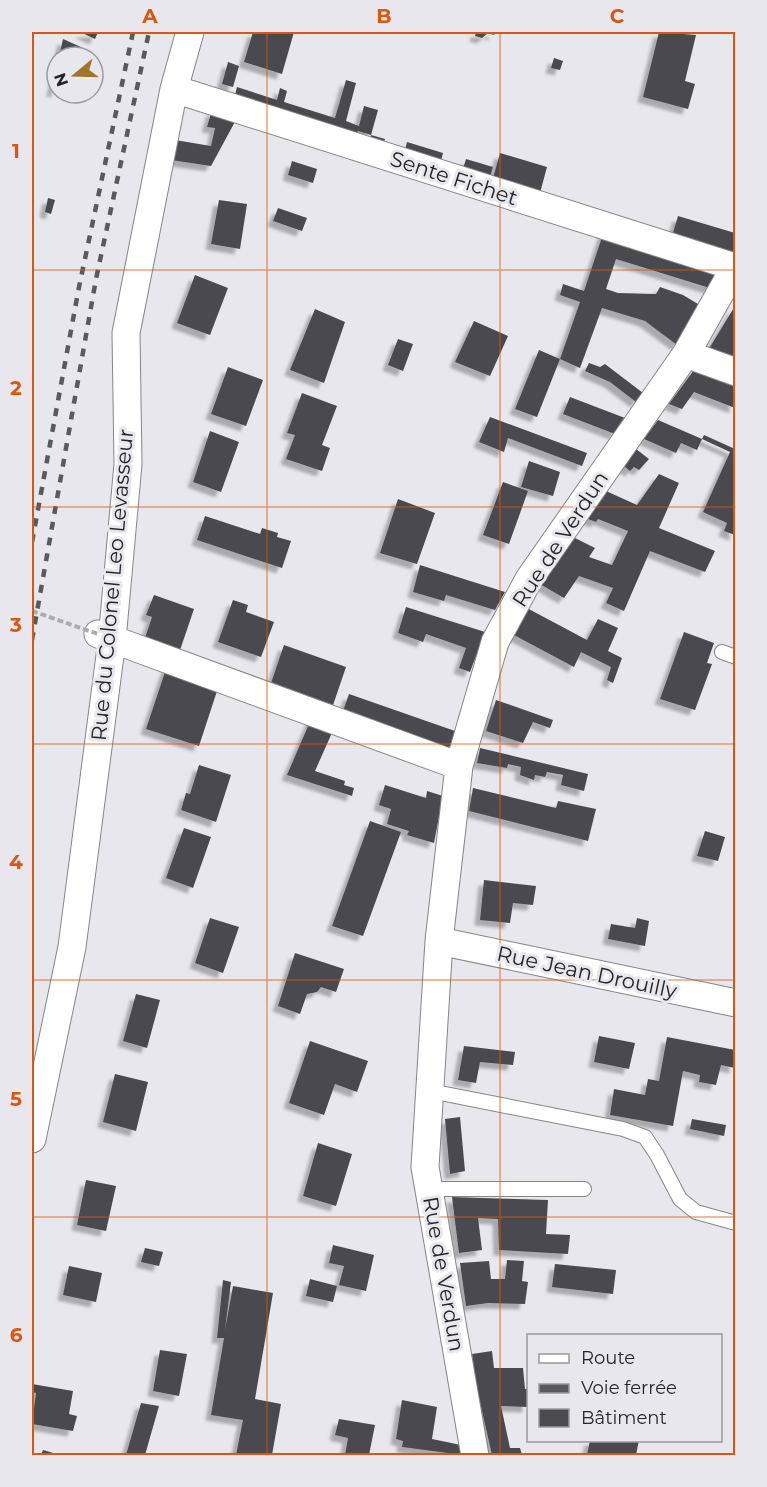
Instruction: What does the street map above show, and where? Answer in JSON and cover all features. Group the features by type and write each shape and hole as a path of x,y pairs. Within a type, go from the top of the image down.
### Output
{"street":[{"name":"Rue du Colonel Leo Levasseur","path":"32,1139 72,947 105,637 128,464 126,333 174,89 190,32"},
{"name":"Sente Fichet","path":"174,89 735,266"},
{"name":"Rue de Verdun","path":"475,1455 425,1167 439,941 459,766 495,642 529,579 686,354 735,266"},
{"path":"686,354 735,372"},
{"path":"105,637 459,766"},
{"name":"Rue Jean Drouilly","path":"439,941 735,1004"}],"lane":[{"path":"722,652 735,657"},
{"path":"430,1091 623,1129 645,1137 680,1199 696,1212 735,1223"},
{"path":"429,1189 584,1190"}],"path":[{"path":"32,611 105,637"}],"building":[{"path":"80,32 98,32 95,39"},
{"path":"253,32 294,32 282,74 244,62"},
{"path":"476,32 495,32 494,35 488,33 482,38 475,36"},
{"path":"659,32 696,35 685,81 695,84 688,109 643,97"},
{"path":"63,39 76,45 62,45"},
{"path":"554,58 563,61 560,70 551,68"},
{"path":"228,62 239,66 233,87 222,84"},
{"path":"346,80 356,83 346,121 359,126 364,106 378,110 371,135 358,131 356,134 234,99 237,87 277,100 280,88 287,91 284,102 335,118"},
{"path":"212,110 237,118 211,166 171,160 175,140 211,146 215,128 207,127"},
{"path":"371,135 385,139 382,150 368,145"},
{"path":"407,142 443,153 440,165 404,154"},
{"path":"500,153 547,167 540,193 493,178"},
{"path":"466,159 493,167 489,181 462,172"},
{"path":"292,161 317,169 313,183 288,175"},
{"path":"48,198 55,200 51,214 45,212"},
{"path":"219,200 247,204 240,249 211,244"},
{"path":"278,208 307,218 302,231 273,221"},
{"path":"678,216 735,233 735,245 731,259 672,236"},
{"path":"604,231 726,269 713,289 616,259 606,289 618,293 656,294 660,287 683,295 703,307 677,345 645,321 602,308 580,368 560,359 580,302 560,295 563,284 584,291"},
{"path":"195,275 228,288 210,335 177,323"},
{"path":"735,306 735,364 707,352"},
{"path":"315,309 345,322 324,383 290,370"},
{"path":"474,321 508,336 490,376 455,362"},
{"path":"398,339 413,344 403,371 388,365"},
{"path":"539,350 560,359 537,417 515,409"},
{"path":"589,363 600,367 605,364 643,393 636,402 610,382 585,371"},
{"path":"228,367 263,380 246,426 211,414"},
{"path":"694,370 735,380 735,408 694,392 682,409 669,404"},
{"path":"302,393 337,406 322,445 330,448 322,471 286,459 295,435 287,433"},
{"path":"570,397 625,418 615,434 563,414"},
{"path":"490,417 587,453 582,466 508,438 504,452 479,442"},
{"path":"658,420 702,439 697,450 681,443 676,453 644,439"},
{"path":"210,431 239,442 221,492 193,482"},
{"path":"704,435 735,449 735,535 724,531 727,523 703,512 730,452 702,439"},
{"path":"636,449 649,459 639,470 634,467 630,471 624,466"},
{"path":"529,461 560,472 553,496 521,487"},
{"path":"659,474 679,483 659,528 715,551 705,572 650,551 624,611 606,603 613,588 579,576 564,598 540,584 564,549 567,549 575,538 595,548 589,557 612,565 628,531 598,519 596,522 588,519 588,514 606,491 637,505"},
{"path":"503,482 528,491 509,544 483,535"},
{"path":"398,499 435,513 417,564 380,553"},
{"path":"205,516 260,534 262,528 278,533 277,537 291,541 282,568 197,540"},
{"path":"420,565 505,592 495,610 446,595 444,601 413,592"},
{"path":"154,595 194,609 178,656 143,644 152,617 146,615"},
{"path":"233,600 248,605 246,612 274,622 261,657 218,642"},
{"path":"406,607 485,632 470,672 459,668 466,648 426,634 423,642 398,633"},
{"path":"525,607 587,640 598,619 618,628 608,651 622,658 613,683 607,680 611,667 581,652 574,667 512,634"},
{"path":"684,632 714,643 707,663 712,664 695,710 660,699"},
{"path":"284,645 346,667 331,711 269,689"},
{"path":"167,666 219,685 199,746 146,729"},
{"path":"349,694 455,731 452,745 442,750 342,714"},
{"path":"496,700 553,720 550,728 533,722 523,743 486,731"},
{"path":"312,717 335,726 315,771 345,781 344,785 354,788 352,796 287,775"},
{"path":"480,748 588,774 584,791 561,785 563,775 547,772 545,777 535,775 534,780 520,775 521,767 508,764 507,768 477,763"},
{"path":"199,765 231,775 216,822 181,810 186,793 190,794"},
{"path":"385,785 426,798 427,791 443,796 434,843 407,835 409,831 387,824 391,809 379,805"},
{"path":"473,788 556,808 558,801 596,809 588,841 469,811"},
{"path":"370,821 401,832 363,936 332,926"},
{"path":"184,828 211,837 193,888 166,878"},
{"path":"705,831 725,837 718,861 697,856"},
{"path":"484,880 536,886 533,905 513,903 510,923 480,920"},
{"path":"210,918 239,927 223,973 195,963"},
{"path":"637,918 649,921 645,946 608,939 611,924 635,928"},
{"path":"295,953 344,969 336,992 321,987 317,992 307,994 300,1014 278,1006"},
{"path":"136,994 160,1000 147,1048 123,1041"},
{"path":"599,1036 635,1043 629,1069 594,1062"},
{"path":"667,1037 735,1050 735,1068 721,1065 716,1085 699,1082 700,1075 683,1071 673,1126 610,1115 614,1089 645,1095 648,1079 659,1081"},
{"path":"310,1041 368,1061 357,1092 335,1084 324,1115 289,1103"},
{"path":"464,1046 515,1052 513,1065 480,1062 476,1083 458,1080"},
{"path":"115,1074 148,1082 136,1131 103,1122"},
{"path":"460,1117 465,1171 450,1174 445,1119"},
{"path":"692,1119 726,1125 724,1136 690,1129"},
{"path":"318,1143 352,1154 336,1206 303,1196"},
{"path":"86,1180 116,1186 106,1231 77,1225"},
{"path":"452,1197 548,1200 546,1234 570,1235 568,1254 499,1250 498,1219 478,1218 482,1250 459,1253"},
{"path":"333,1245 374,1255 366,1291 339,1285 344,1266 329,1263"},
{"path":"145,1248 163,1252 159,1266 141,1262"},
{"path":"507,1260 524,1261 522,1281 528,1282 525,1304 488,1303 466,1306 460,1263 489,1261 491,1279 505,1279"},
{"path":"555,1264 616,1270 613,1294 552,1287"},
{"path":"69,1266 102,1273 96,1302 63,1295"},
{"path":"310,1279 337,1286 333,1302 306,1296"},
{"path":"223,1280 231,1282 225,1330 233,1286 273,1293 255,1399 281,1404 272,1455 236,1455 243,1420 211,1415 224,1338 217,1338"},
{"path":"160,1350 187,1354 179,1396 153,1391"},
{"path":"492,1351 494,1368 523,1368 525,1389 527,1389 527,1407 501,1406 510,1448 520,1448 522,1455 492,1455 477,1389 472,1354"},
{"path":"32,1384 73,1391 69,1414 77,1416 73,1431 32,1424 36,1393 32,1392"},
{"path":"402,1400 437,1407 432,1439 461,1445 463,1455 402,1447 403,1441 396,1439"},
{"path":"141,1403 159,1406 145,1455 126,1455"},
{"path":"339,1419 375,1425 369,1455 345,1455 348,1438 335,1435"},
{"path":"590,1442 639,1442 636,1455 587,1455"},
{"path":"43,1450 60,1455 41,1455"}],"railway":[{"path":"32,542 79,287 133,32"},
{"path":"32,640 96,279 149,32"}]}
